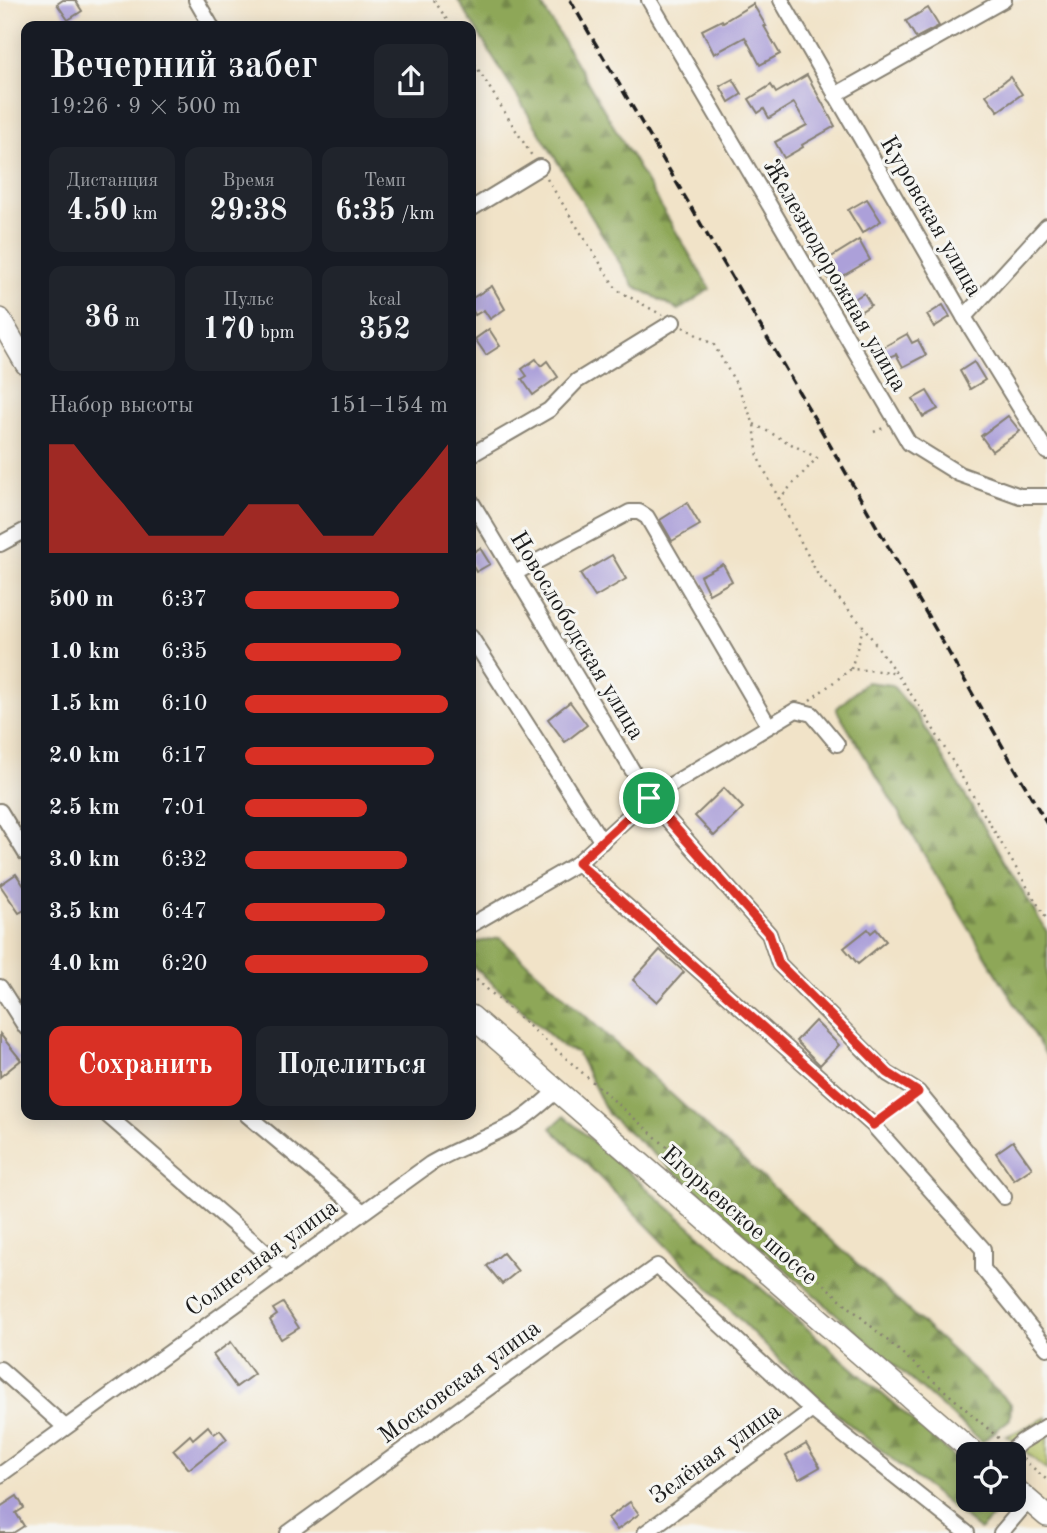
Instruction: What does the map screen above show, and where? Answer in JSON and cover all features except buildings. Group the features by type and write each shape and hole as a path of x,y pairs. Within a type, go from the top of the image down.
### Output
{"main road":[{"path":"0,319 21,355"},
{"name":"Егорьевское шоссе","path":"476,1020 961,1442"},
{"path":"1026,1497 1047,1516"}],"street":[{"path":"196,0 208,21"},
{"name":"Железнодорожная улица","path":"649,0 909,443 959,474 1020,496 1047,496"},
{"name":"Куровская улица","path":"781,0 964,317 1047,452"},
{"path":"835,95 1004,0"},
{"path":"476,206 540,167"},
{"path":"964,317 1047,226"},
{"path":"476,452 549,410 577,381 671,320"},
{"name":"Новослободская улица","path":"476,509 649,798 769,934 779,964 888,1073 918,1092 1004,1197"},
{"path":"515,573 630,512 639,512 647,517 769,726"},
{"path":"0,544 21,533"},
{"path":"476,644 603,842"},
{"path":"476,922 578,863 649,798 796,710 812,714 836,744"},
{"path":"0,811 21,846"},
{"path":"578,863 873,1125 983,1249 983,1269 1047,1348"},
{"path":"0,987 21,1020"},
{"name":"Солнечная улица","path":"0,1475 362,1211 441,1157 518,1122 557,1090"},
{"path":"113,1120 285,1269"},
{"path":"253,1120 362,1211"},
{"name":"Московская улица","path":"288,1533 656,1266 812,1410"},
{"path":"0,1368 65,1427"},
{"path":"812,1410 967,1533"},
{"name":"Зелёная улица","path":"645,1533 812,1410"},
{"path":"1021,1442 1047,1426"},
{"path":"1001,1533 1012,1512"}],"path":[{"path":"434,0 448,21"},
{"path":"476,66 617,290 714,345 738,387 754,424 758,458 818,575 863,626 922,710 1047,920"},
{"path":"754,424 817,458 779,499"},
{"path":"796,710 851,669 863,626"},
{"path":"851,669 894,671"},
{"path":"476,979 999,1442"},
{"path":"873,1125 918,1092"},
{"path":"1026,1464 1047,1480"}],"green space":[{"path":"458,0 539,0 710,289 679,310 634,286 476,29 476,21 471,21"},
{"path":"866,682 892,685 918,717 1047,932 1047,1057 836,709"},
{"path":"500,938 1011,1404 1010,1419 982,1442 608,1114 577,1052 564,1048 476,969 476,942"},
{"path":"564,1116 956,1459 956,1511 818,1399 551,1128"},
{"path":"1047,1417 1047,1470 1026,1452 1026,1442 1014,1442 1007,1436"},
{"path":"958,1512 997,1512 980,1530"}],"railway":[{"path":"570,0 1047,824"}],"route":[{"path":"649,798 769,934 779,964 888,1073 918,1092 873,1125 578,863 649,798"}]}
